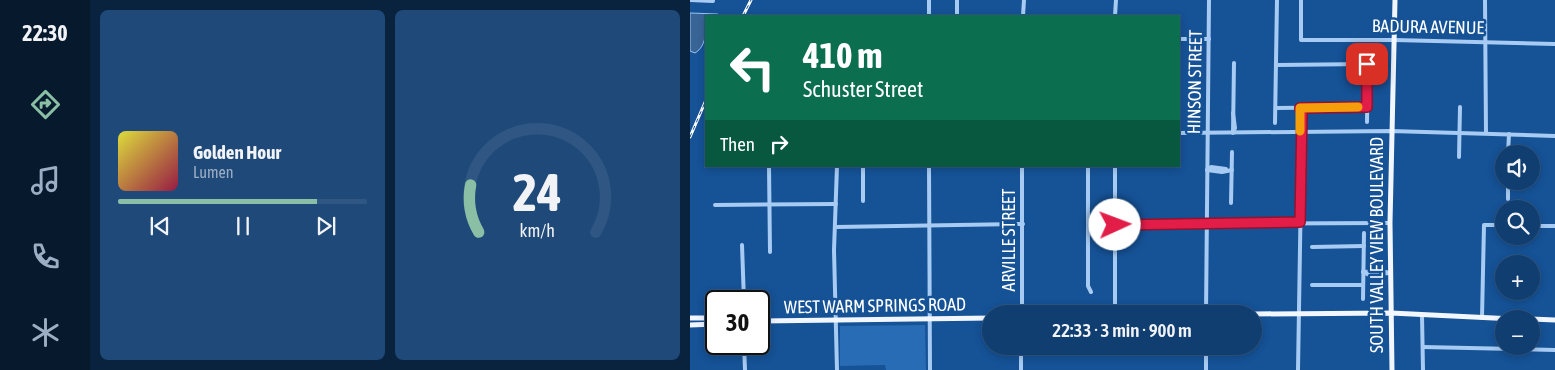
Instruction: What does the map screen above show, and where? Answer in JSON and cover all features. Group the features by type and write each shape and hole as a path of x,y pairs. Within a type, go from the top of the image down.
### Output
{"main road":[{"name":"SOUTH VALLEY VIEW BOULEVARD","path":"1392,370 1389,273 1390,131 1395,0"},
{"path":"1262,314 1390,313 1495,318"},
{"path":"690,318 705,318"},
{"name":"WEST WARM SPRINGS ROAD","path":"770,321 982,318"},
{"path":"1540,319 1555,320"},
{"path":"690,325 705,324"}],"street":[{"path":"690,0 713,0"},
{"path":"930,0 930,15"},
{"path":"957,0 957,15"},
{"path":"1024,0 1024,15"},
{"path":"1115,15 1116,0"},
{"name":"HINSON STREET","path":"1206,305 1209,0"},
{"path":"1275,123 1277,0"},
{"name":"BADURA AVENUE","path":"1301,0 1301,40 1555,44"},
{"path":"1485,0 1486,133"},
{"path":"1180,39 1209,39"},
{"path":"1367,122 1368,48"},
{"path":"1233,132 1235,128 1233,113 1234,63"},
{"path":"1276,65 1367,64"},
{"path":"1276,108 1367,107"},
{"path":"1298,370 1300,131 1298,126 1300,108"},
{"path":"1459,157 1460,108"},
{"path":"1180,133 1390,131 1555,136"},
{"path":"1508,145 1509,134"},
{"path":"1231,203 1229,170 1232,152"},
{"path":"769,167 770,252"},
{"path":"837,167 834,250 837,370"},
{"path":"862,202 863,167"},
{"path":"929,167 930,370"},
{"name":"ARVILLE STREET","path":"1022,167 1022,305"},
{"path":"1088,167 1088,286 1091,292"},
{"path":"1115,167 1115,305"},
{"path":"1207,170 1222,172 1229,170"},
{"path":"1508,190 1508,199"},
{"path":"715,205 836,204"},
{"path":"1088,225 1107,223 1115,225 1300,222 1390,223"},
{"path":"836,227 1023,224"},
{"path":"1482,318 1484,224 1495,225"},
{"path":"1540,226 1555,226"},
{"path":"1363,299 1364,233"},
{"path":"742,245 744,290"},
{"path":"1312,247 1364,246"},
{"path":"1363,272 1382,271 1389,273"},
{"path":"1312,285 1363,285"},
{"path":"1422,315 1423,370"},
{"path":"1423,347 1555,350"},
{"path":"744,355 744,370"},
{"path":"1021,355 1021,370"},
{"path":"1206,355 1206,370"}],"shaded area":[{"path":"690,13 718,14 705,15 704,42 695,53 690,51"},
{"path":"925,325 926,370 886,370 885,365 840,366 840,326"}],"railway":[{"path":"744,15 751,0"},
{"path":"690,137 705,102"}],"slow traffic":[{"path":"1300,131 1302,126 1300,108 1358,107"}],"route":[{"path":"1115,225 1300,222 1300,131 1302,126 1300,108 1367,107 1367,64"}]}
